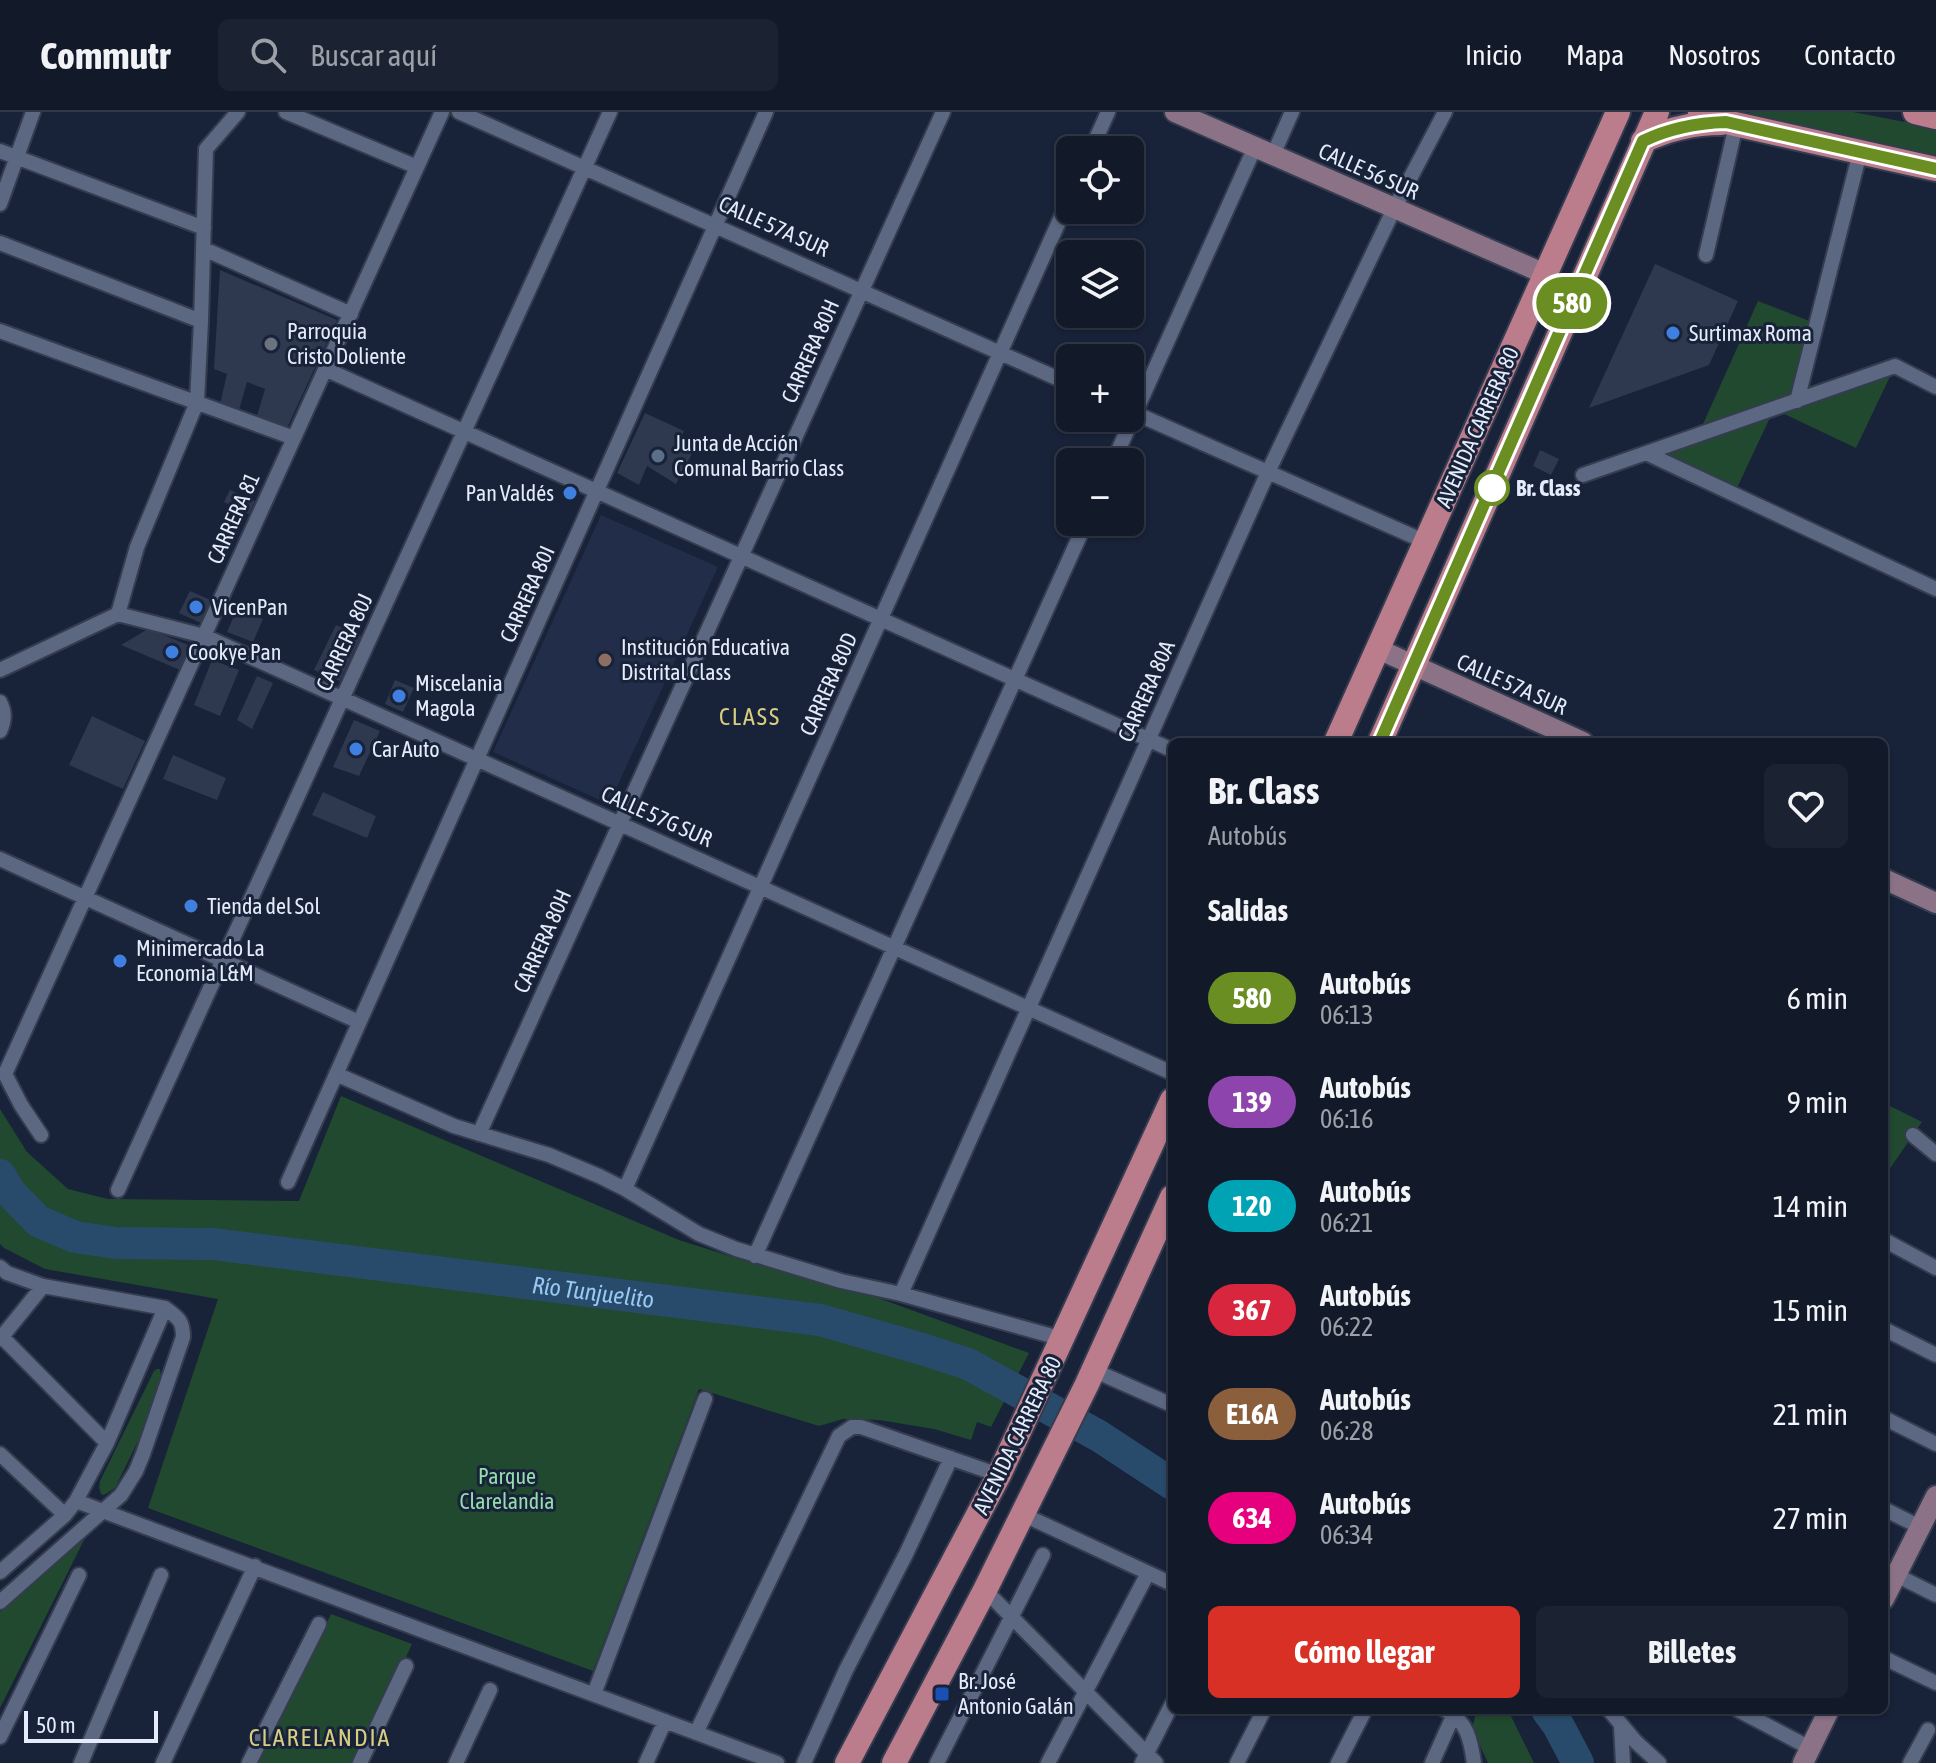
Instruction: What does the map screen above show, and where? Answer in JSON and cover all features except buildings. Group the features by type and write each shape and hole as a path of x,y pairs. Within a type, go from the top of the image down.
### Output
{"main road":[{"name":"AVENIDA CARRERA 80","path":"1338,738 1618,112"},
{"name":"AVENIDA CARRERA 80","path":"1382,738 1657,112"},
{"path":"1700,112 1731,124 1936,169"},
{"path":"1915,112 1936,117"},
{"path":"1643,141 1694,124 1731,124"},
{"name":"AVENIDA CARRERA 80","path":"847,1763 999,1475 1168,1109"},
{"name":"AVENIDA CARRERA 80","path":"899,1760 1090,1377 1168,1206"}],"street":[{"path":"0,204 33,112"},
{"path":"0,670 118,614 137,547 197,402 206,149 238,112"},
{"path":"286,112 417,167"},
{"name":"CARRERA 81","path":"41,1135 5,1074 442,112"},
{"name":"CALLE 57A SUR","path":"459,112 1056,378"},
{"name":"CARRERA 80J","path":"118,1190 610,112"},
{"name":"CARRERA 80I","path":"288,1182 766,112"},
{"name":"CARRERA 80H","path":"479,1134 943,112"},
{"path":"1097,136 1108,112"},
{"name":"CALLE 56 SUR","path":"1175,112 1545,274"},
{"path":"1144,388 1264,151 1292,112"},
{"name":"CARRERA 80A","path":"901,1294 1268,472 1394,209 1445,112"},
{"path":"1706,255 1731,124"},
{"path":"0,151 204,228"},
{"path":"1797,401 1860,152"},
{"name":"CARRERA 80D","path":"625,1189 1058,224"},
{"path":"0,243 201,321"},
{"path":"204,249 351,314"},
{"path":"0,331 294,438"},
{"path":"1583,475 1895,366 1936,387"},
{"path":"325,369 1168,748"},
{"path":"1144,417 1426,542"},
{"path":"1646,453 1936,589"},
{"path":"755,1256 1080,536"},
{"name":"CALLE 57G SUR","path":"118,614 204,636 1168,1071"},
{"name":"CALLE 57A SUR","path":"1378,649 1574,738"},
{"path":"0,702 4,721 0,731"},
{"path":"0,859 359,1022"},
{"path":"1888,881 1936,903"},
{"path":"336,1074 454,1126 549,1155 599,1176 699,1234 755,1256 1063,1339"},
{"path":"1913,1135 1936,1154"},
{"path":"1888,1242 1936,1268"},
{"path":"0,1267 7,1273 43,1286 165,1308 183,1325 183,1337 143,1454 121,1495 0,1602"},
{"path":"43,1286 1,1338 107,1443"},
{"path":"2,1567 65,1515 76,1501 107,1443 165,1308"},
{"path":"1888,1331 1936,1355"},
{"path":"1090,1377 1168,1404"},
{"path":"594,1694 705,1399"},
{"path":"1888,1420 1936,1444"},
{"path":"696,1733 832,1448 846,1430 861,1427 999,1475"},
{"path":"0,1454 65,1515"},
{"path":"804,1763 846,1670 951,1458"},
{"path":"1888,1591 1935,1500"},
{"path":"76,1501 777,1763"},
{"path":"1888,1511 1920,1527"},
{"path":"1022,1514 1168,1582"},
{"path":"937,1763 1043,1555"},
{"path":"163,1763 255,1566"},
{"path":"1048,1763 1148,1573"},
{"path":"0,1737 79,1575"},
{"path":"81,1763 161,1575"},
{"path":"1896,1575 1936,1595"},
{"path":"985,1590 1148,1760 1168,1713"},
{"path":"249,1763 319,1624"},
{"path":"1888,1660 1936,1683"},
{"path":"360,1763 406,1666"},
{"path":"456,1763 490,1690"},
{"path":"1237,1763 1262,1714"},
{"path":"1338,1763 1363,1714"},
{"path":"1432,1763 1448,1714"},
{"path":"1451,1714 1465,1727 1474,1763"},
{"path":"1612,1714 1659,1763"},
{"path":"1744,1714 1807,1755 1827,1714"},
{"path":"646,1763 665,1721"},
{"path":"1621,1726 1623,1763"},
{"path":"1910,1763 1928,1730"}],"shaded area":[{"name":"Institución Educativa Distrital Class","path":"601,515 718,567 609,804 493,752"}],"green space":[{"path":"1747,112 1853,112 1936,128 1936,156 1782,122"},
{"path":"1758,301 1817,324 1797,400 1895,366 1856,448 1774,409 1737,488 1662,454 1695,442"},
{"name":"Parque Clarelandia","path":"341,1096 679,1240 755,1264 840,1284 1029,1353 991,1427 977,1422 971,1440 934,1429 879,1420 843,1419 819,1426 699,1389 593,1671 148,1508 218,1299 45,1269 4,1248 0,1244 0,1109 27,1152 68,1189 108,1199 299,1201"},
{"path":"1888,1105 1922,1122 1888,1171"},
{"path":"157,1369 160,1369 161,1377 142,1433 115,1488 101,1494 100,1481"},
{"path":"87,1534 0,1708 0,1612"},
{"path":"331,1614 412,1644 357,1763 258,1763"},
{"path":"1476,1714 1510,1714 1534,1763 1488,1763 1472,1728"}],"waterway":[{"name":"Río Tunjuelito","path":"0,1175 10,1192 38,1221 75,1237 116,1243 213,1244 820,1320 968,1364 1099,1436 1168,1481"},
{"name":"Río Tunjuelito","path":"1550,1714 1578,1763"}],"bus line":[{"name":"580","path":"1382,738 1643,141 1676,128 1726,122 1936,169"}],"place":[{"name":"Surtimax Roma","path":"1673,333"},
{"name":"Parroquia Cristo Doliente","path":"271,344"},
{"name":"Junta de Acción Comunal Barrio Class","path":"658,456"},
{"name":"Br. Class","path":"1492,488"},
{"name":"Pan Valdés","path":"570,493"},
{"name":"VicenPan","path":"196,607"},
{"name":"Cookye Pan","path":"172,652"},
{"name":"Institución Educativa Distrital Class","path":"605,660"},
{"name":"Miscelania Magola","path":"399,696"},
{"name":"Car Auto","path":"356,749"},
{"name":"Tienda del Sol","path":"191,906"},
{"name":"Minimercado La Economia L&M","path":"120,961"},
{"name":"Br. José Antonio Galán","path":"942,1694"}],"district":[{"name":"CLASS","path":"750,716"},
{"name":"CLARELANDIA","path":"320,1737"}]}
